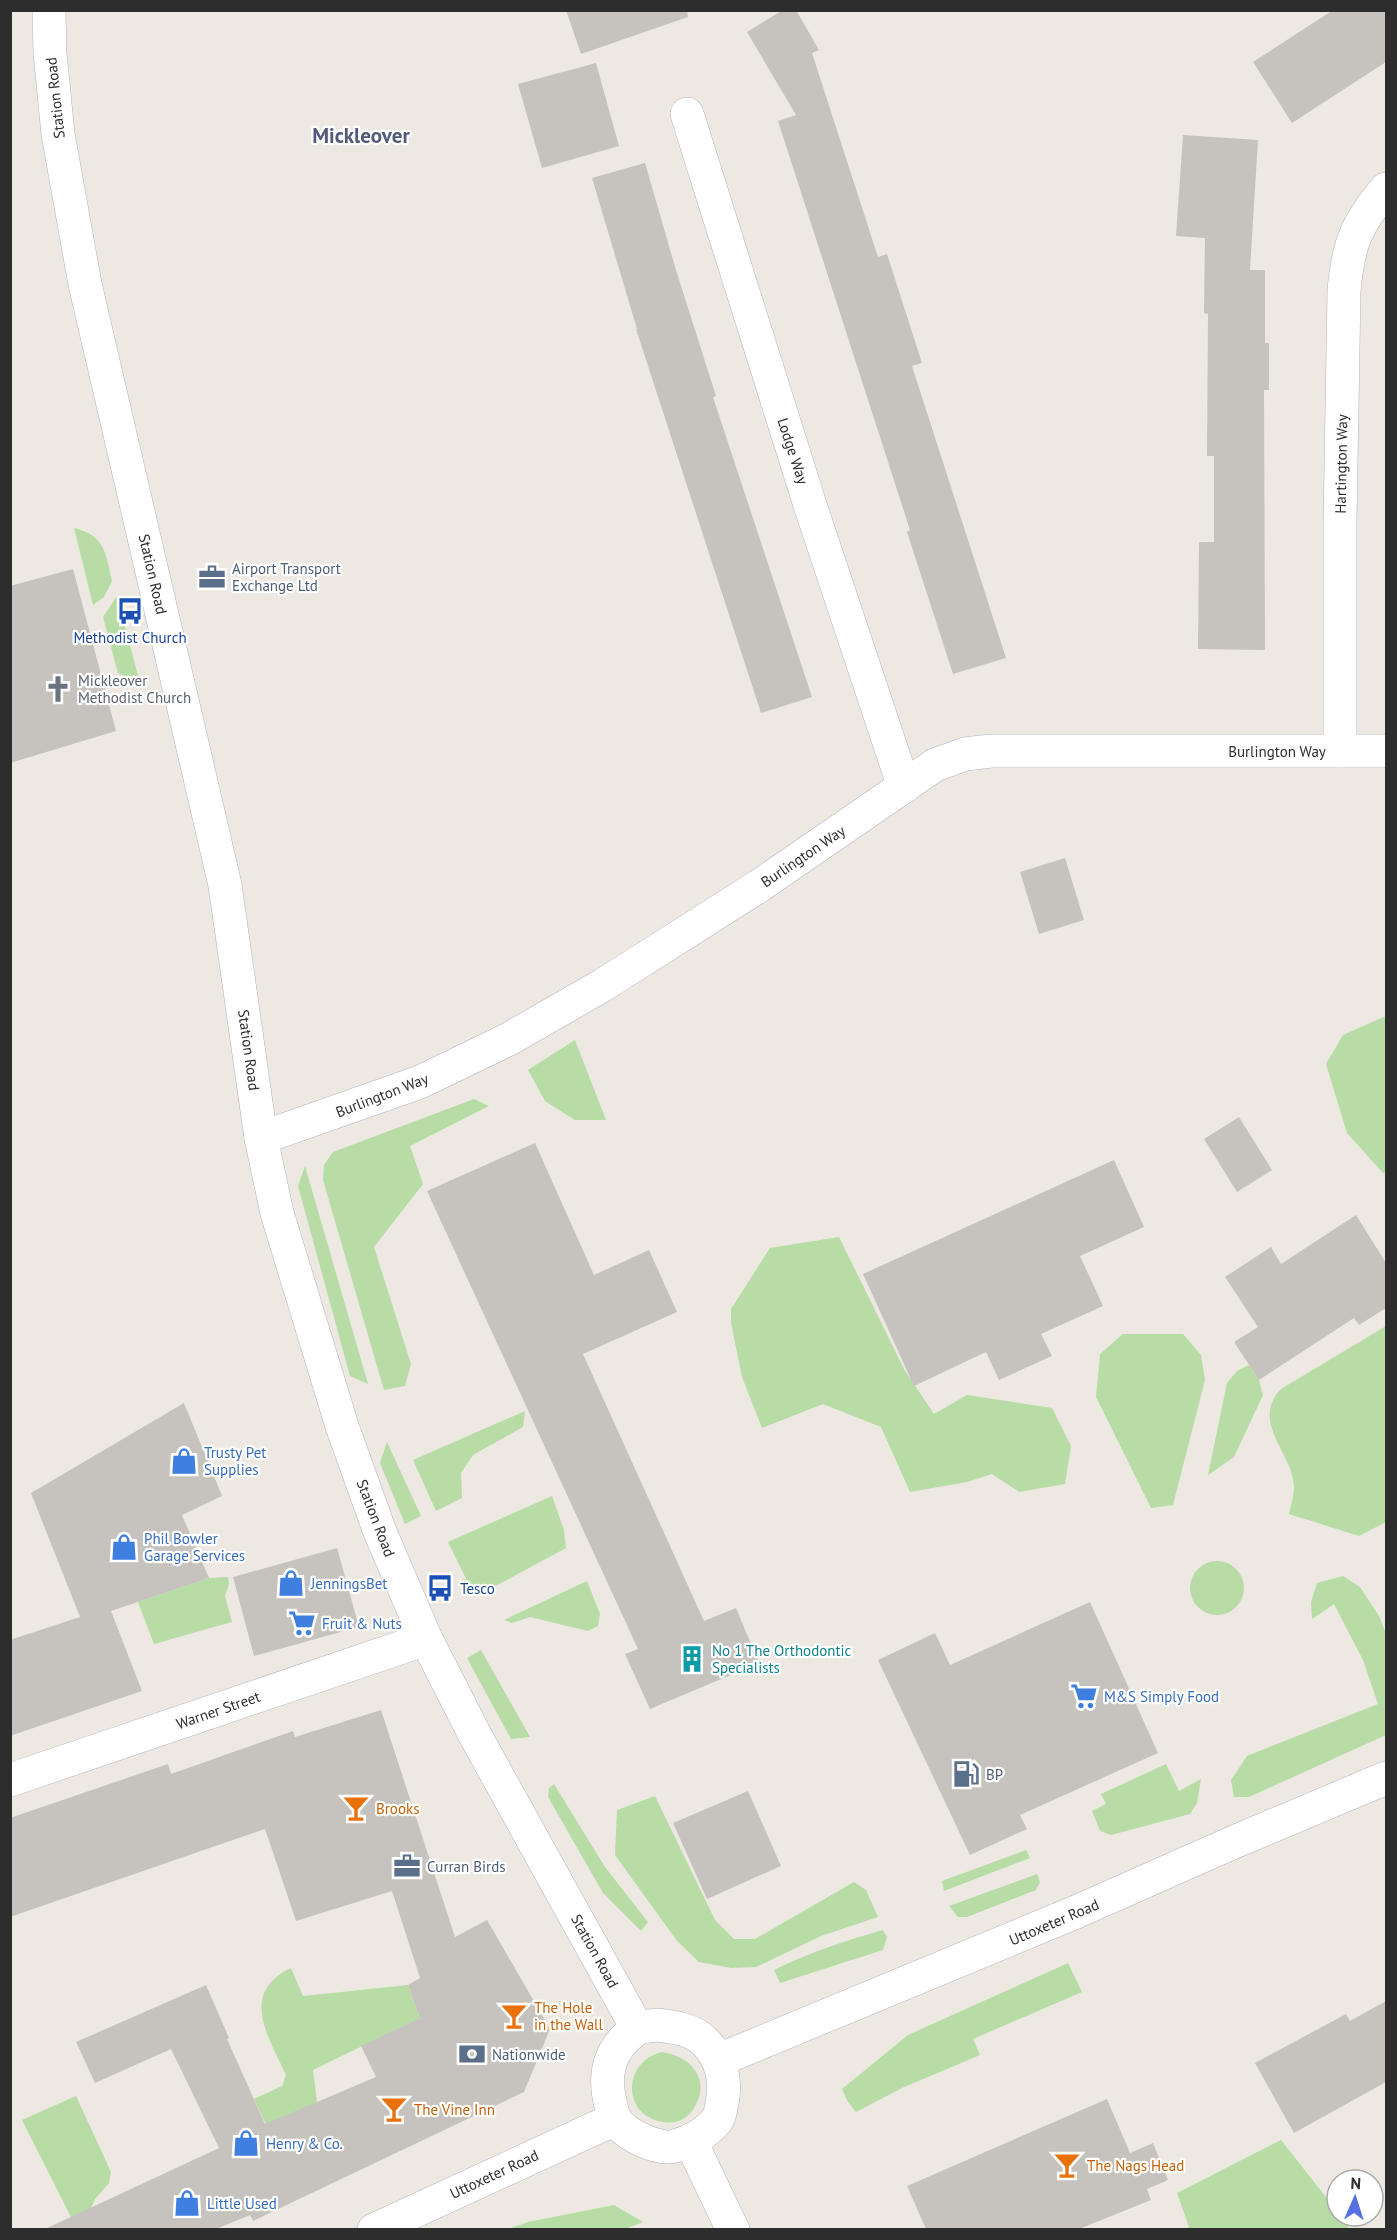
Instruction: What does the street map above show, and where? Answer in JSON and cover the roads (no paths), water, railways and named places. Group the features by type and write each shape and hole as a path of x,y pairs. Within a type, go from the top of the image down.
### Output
{"street":[{"name":"Station Road","path":"49,10 50,53 58,134 86,284 225,885 261,1138 277,1213 342,1426 380,1532 426,1639 476,1737 637,2028"},
{"name":"Lodge Way","path":"687,114 811,508 904,788"},
{"name":"Hartington Way","path":"1340,751 1340,524 1344,291 1347,259 1353,237 1374,203 1386,189"},
{"name":"Burlington Way","path":"261,1138 420,1082 509,1039 603,985 759,886 936,765 965,754 991,751 1386,751"},
{"name":"Warner Street","path":"10,1780 426,1639"},
{"name":"Uttoxeter Road","path":"719,2060 1076,1912 1386,1778"},
{"path":"657,2025 677,2027 703,2039 719,2060 724,2081 724,2095 719,2118 705,2132 672,2147 649,2144 632,2134 615,2119 606,2087 609,2067 616,2049 637,2028 657,2025"},
{"name":"Uttoxeter Road","path":"374,2229 615,2119"},
{"path":"690,2140 733,2229"}],"place":[{"name":"Airport Transport Exchange Ltd","path":"212,577"},
{"name":"Methodist Church","path":"130,611"},
{"name":"Mickleover Methodist Church","path":"58,689"},
{"name":"Trusty Pet Supplies","path":"184,1461"},
{"name":"Phil Bowler Garage Services","path":"124,1547"},
{"name":"JenningsBet","path":"291,1583"},
{"name":"Tesco","path":"440,1588"},
{"name":"Fruit & Nuts","path":"302,1623"},
{"name":"No 1 The Orthodontic Specialists","path":"692,1659"},
{"name":"M&S Simply Food","path":"1084,1696"},
{"name":"BP","path":"966,1774"},
{"name":"Brooks","path":"356,1808"},
{"name":"Curran Birds","path":"407,1866"},
{"name":"The Hole in the Wall","path":"514,2016"},
{"name":"Nationwide","path":"472,2054"},
{"name":"The Vine Inn","path":"394,2109"},
{"name":"Henry & Co.","path":"246,2143"},
{"name":"The Nags Head","path":"1067,2165"},
{"name":"Little Used","path":"187,2203"}],"district":[{"name":"Mickleover","path":"361,135"}]}
